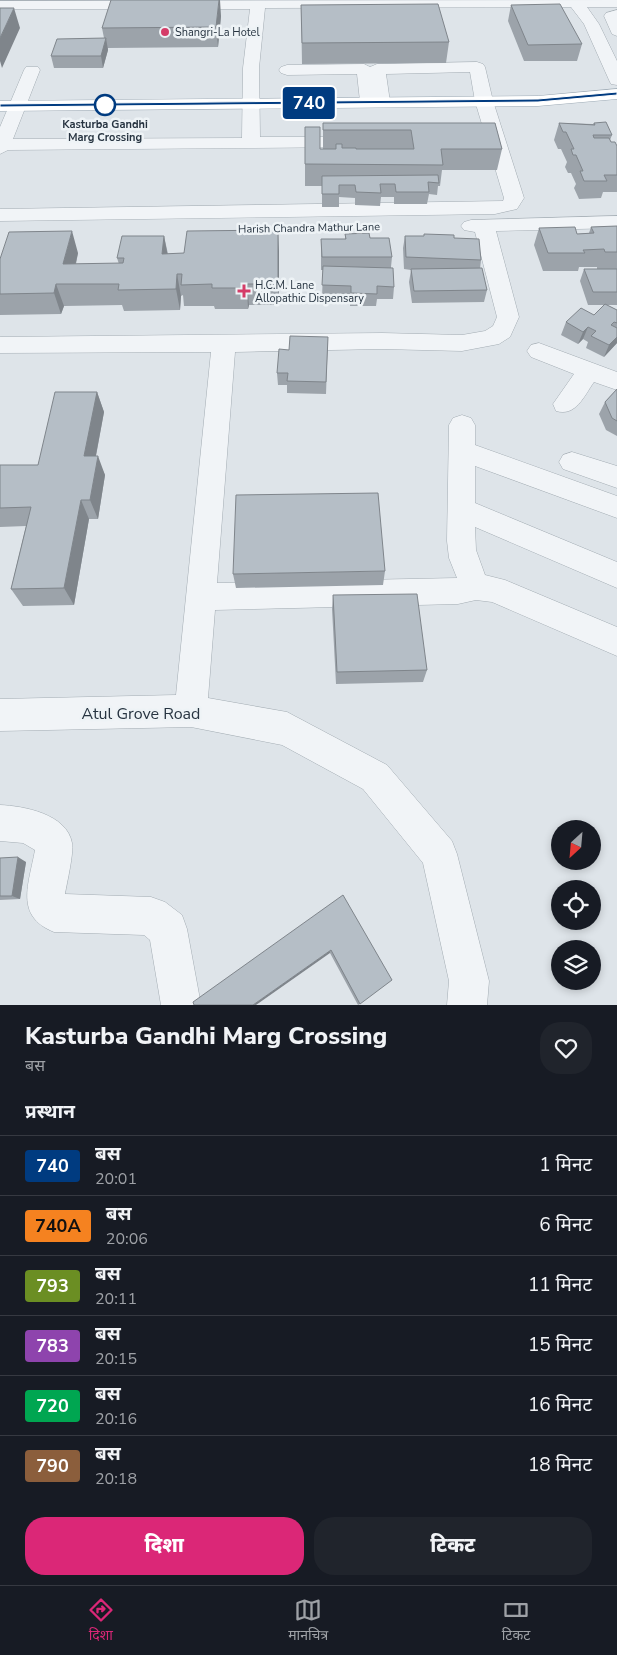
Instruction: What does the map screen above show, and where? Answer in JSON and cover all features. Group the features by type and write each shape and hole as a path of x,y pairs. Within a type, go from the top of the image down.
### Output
{"main road":[{"path":"538,101 617,94"},
{"path":"0,106 484,101 538,101 617,106"}],"street":[{"path":"573,2 589,20 617,80"},
{"path":"10,3 617,3"},
{"path":"251,142 250,104 258,4"},
{"path":"617,14 611,16 617,32"},
{"path":"0,215 495,208 510,205 514,198 484,101 477,67 377,69 375,102"},
{"path":"287,70 364,69 375,102"},
{"path":"32,70 19,106 1,146 378,141"},
{"path":"477,140 496,140"},
{"name":"Harish Chandra Mathur Lane","path":"0,231 484,226 617,222"},
{"path":"0,345 382,341 462,343 491,338 502,331 508,317 484,226"},
{"path":"191,711 224,344"},
{"path":"539,351 617,381"},
{"path":"565,404 590,370"},
{"path":"476,587 465,566 461,548 462,438 617,507"},
{"path":"572,462 617,476"},
{"path":"461,510 617,575"},
{"path":"201,597 458,591 476,587 494,589 617,642"},
{"name":"Atul Grove Road","path":"0,715 191,711 287,729 375,777 439,854 469,981 467,1005"},
{"path":"0,823 22,823 44,833 54,844 45,901 54,913 152,916 168,929 181,1005"}],"shaded area":[{"path":"0,0 534,0 0,2"}],"building":[{"path":"111,0 219,0 216,27 102,28"},
{"path":"438,4 449,42 302,43 301,5"},
{"path":"560,4 582,44 528,45 511,5"},
{"path":"0,8 14,8 0,38"},
{"path":"106,38 101,56 51,56 57,39"},
{"path":"606,122 612,135 593,135 594,138 609,138 611,142 615,142 617,146 617,175 604,175 607,181 584,181 580,171 583,171 576,155 573,155 571,149 574,149 566,132 563,132 559,123 595,125 594,123"},
{"path":"323,123 495,123 502,149 441,149 443,165 305,164 305,127 320,127 320,149 336,149 336,144 342,144 342,148 356,149 414,149 411,130 323,130"},
{"path":"438,175 439,183 428,182 429,192 396,192 395,184 380,184 381,193 356,192 355,185 339,185 339,194 322,194 322,176"},
{"path":"617,226 617,252 605,252 604,249 583,250 585,253 548,253 539,228 575,227 577,234 594,233 591,227"},
{"path":"278,230 278,284 247,284 247,288 212,288 212,284 181,285 182,274 177,274 176,289 118,290 119,284 56,284 54,293 0,294 0,259 9,232 72,231 63,264 123,263 124,258 117,258 122,236 164,236 162,254 184,253 187,231"},
{"path":"369,233 370,238 389,238 392,257 322,257 321,239 346,239 345,234"},
{"path":"424,234 454,235 454,238 479,239 481,260 406,257 405,236 424,236"},
{"path":"323,266 393,268 394,287 377,286 377,294 351,293 351,286 322,285"},
{"path":"482,268 487,290 414,291 411,269"},
{"path":"584,269 617,269 617,292 593,292"},
{"path":"605,304 617,310 617,323 614,322 611,325 617,328 617,337 609,345 591,336 596,331 588,327 583,332 566,322 581,308 594,315"},
{"path":"290,336 328,337 326,382 287,381 288,373 277,373 279,349 289,350"},
{"path":"617,389 617,421 612,418 605,402"},
{"path":"55,392 97,392 84,456 98,456 90,500 81,500 64,588 11,589 31,507 0,508 0,465 38,465"},
{"path":"378,493 385,571 233,574 236,495"},
{"path":"417,594 427,670 337,672 333,595"},
{"path":"18,857 12,896 0,896 0,858"},
{"path":"343,895 392,980 360,1004 331,950 253,1005 194,1005 193,1002"}],"bus line":[{"name":"740","path":"0,106 538,101 617,94"}],"place":[{"name":"Shangri-La Hotel","path":"165,32"},
{"name":"Kasturba Gandhi Marg Crossing","path":"105,105"},
{"name":"H.C.M. Lane Allopathic Dispensary","path":"244,291"}]}
